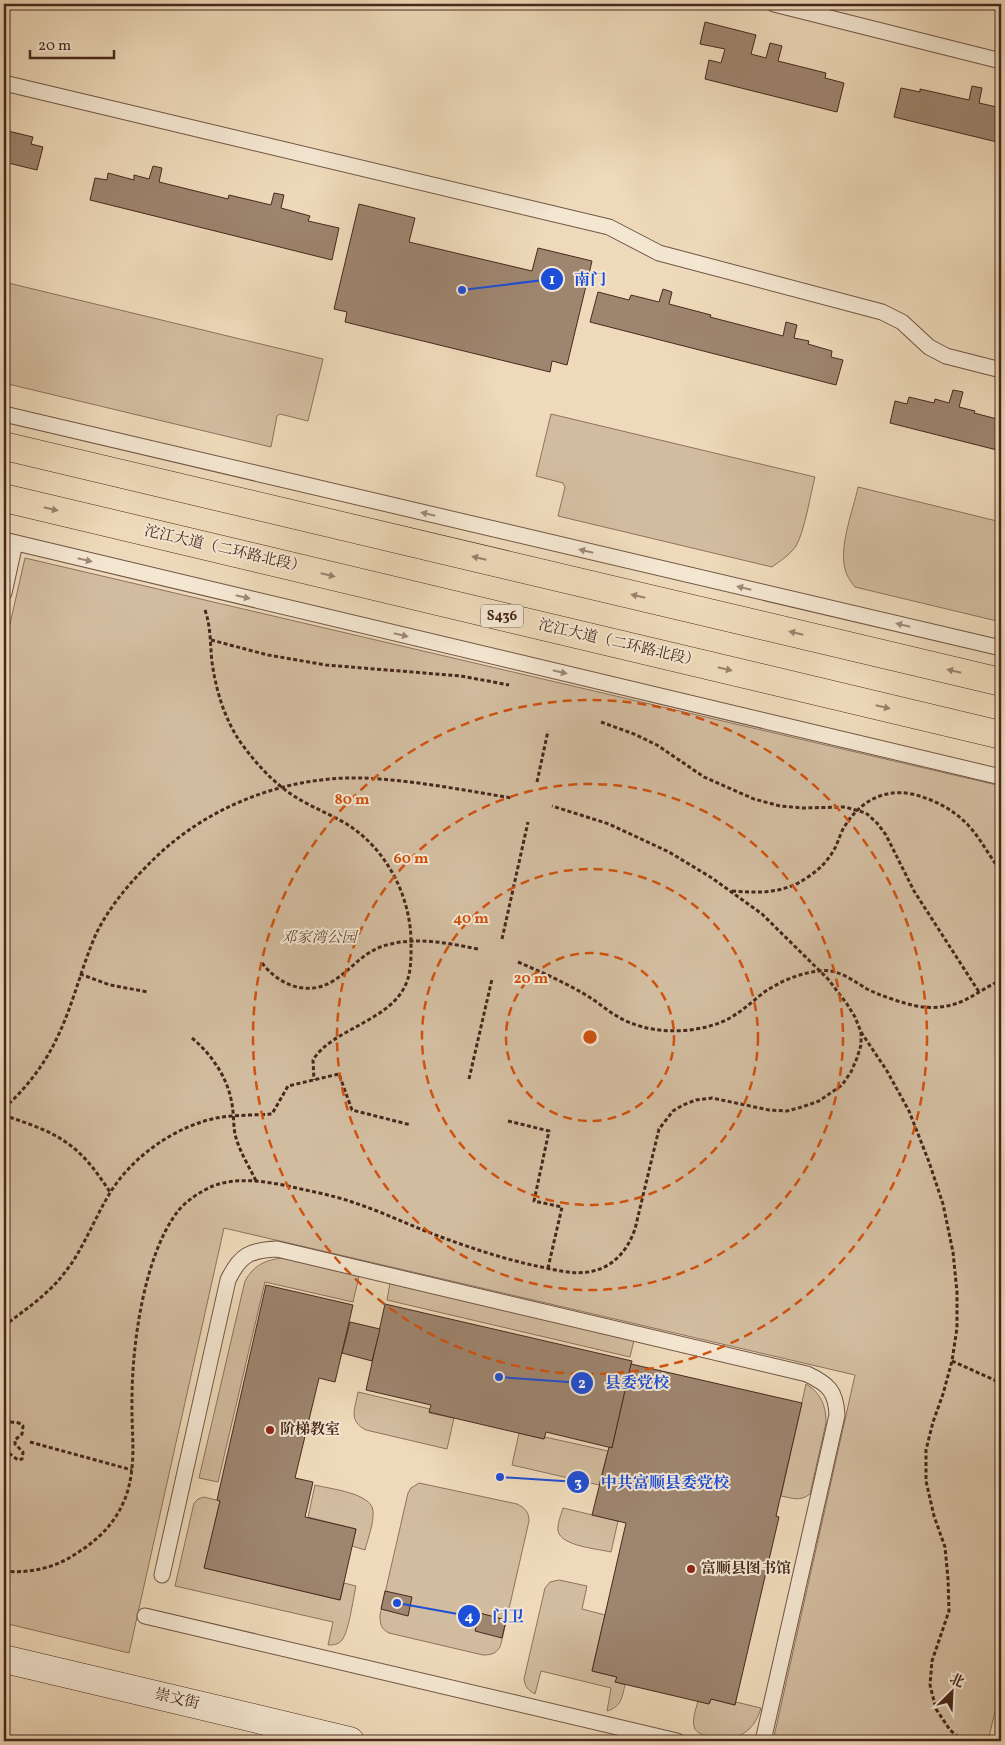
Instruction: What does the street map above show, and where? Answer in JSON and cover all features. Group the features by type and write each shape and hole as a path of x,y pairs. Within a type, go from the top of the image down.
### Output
{"highway":[{"path":"4,446 1001,682"},
{"name":"沱江大道（二环路北段）","path":"4,498 1001,735"}],"street":[{"name":"崇文街","path":"4,1659 344,1741"}],"lane":[{"path":"774,4 1001,62"},
{"path":"4,83 609,227 659,253 882,312 902,322 929,347 946,356 1001,370"},
{"path":"4,414 1001,648"},
{"path":"4,592 9,542 1001,777"},
{"path":"162,1575 228,1280 235,1265 246,1255 260,1249 277,1249 807,1374 821,1381 831,1390 836,1400 837,1415 763,1741"},
{"path":"145,1616 677,1741"}],"path":[{"path":"201,604 210,624 216,682 221,704 240,742 269,777 304,802 346,824 377,852 390,868 401,890 411,925 410,968 403,988 396,999 385,1009 321,1049 313,1060 314,1080"},
{"path":"211,640 240,649 300,661 353,668 460,676 509,685"},
{"path":"601,722 657,745 704,777 754,799 780,806 810,808 845,807 866,813 886,835 914,891 979,992"},
{"path":"537,782 548,731"},
{"path":"4,1108 38,1071 56,1040 98,931 116,902 136,876 166,848 193,827 224,808 254,796 283,788 322,780 362,778 404,782 512,798"},
{"path":"730,891 761,893 792,887 822,866 833,852 843,829 864,803 875,796 903,792 939,803 954,812 968,825 1001,871"},
{"path":"552,806 609,824 645,840 676,856 762,914 819,970 846,1004 909,1110 929,1162 942,1204 953,1252 957,1292 957,1328 952,1362 926,1450 926,1481 934,1516 945,1547 949,1611 932,1660 930,1685 936,1709 950,1730 963,1741"},
{"path":"502,939 528,822"},
{"path":"262,963 271,974 284,984 308,988 321,987 332,982 355,962 368,953 382,947 411,941 430,941 478,949"},
{"path":"518,962 560,981 631,1023 649,1028 687,1031 707,1028 728,1020 746,1009 778,983 819,970 834,971 870,990 913,1006 931,1008 948,1006 965,1000 1001,980"},
{"path":"80,974 110,985 148,992"},
{"path":"469,1079 492,980"},
{"path":"4,1571 16,1572 41,1569 67,1560 104,1532 118,1513 126,1496 132,1470 133,1369 137,1331 146,1290 155,1256 166,1230 180,1210 197,1195 213,1186 231,1182 257,1181 299,1188 351,1202 482,1252 548,1268 578,1273 594,1271 610,1264 624,1252 631,1242 659,1130 673,1111 696,1100 712,1098 770,1110 787,1111 802,1108 819,1101 842,1085 851,1072 861,1045 861,1032"},
{"path":"192,1038 205,1049 225,1082 231,1099 235,1133 239,1147 257,1181"},
{"path":"4,1326 51,1289 78,1253 110,1192 140,1157 163,1140 204,1122 221,1117 272,1114 288,1086 339,1074 352,1110 411,1125"},
{"path":"4,1115 49,1132 67,1143 84,1157 110,1192"},
{"path":"508,1122 549,1131 534,1201 562,1207 548,1268"},
{"path":"952,1362 1001,1383"},
{"path":"4,1420 8,1423 16,1422 24,1426 22,1434 15,1440 15,1444 23,1452 22,1459 18,1460 10,1454 4,1454"},
{"path":"30,1442 132,1470"}],"green space":[{"path":"4,282 323,359 308,421 280,414 277,416 271,447 4,383"},
{"path":"551,414 815,477 805,522 796,546 788,555 772,567 558,516 565,487 563,483 536,476"},
{"path":"858,487 1001,522 1001,622 855,587 846,571 844,549 847,528"},
{"name":"邓家湾公园","path":"25,558 1001,786 1001,1686 988,1741 773,1741 855,1375 224,1228 129,1653 4,1623 4,650"},
{"path":"283,1258 359,1276 353,1302 265,1282 218,1482 199,1478 245,1281 256,1267 271,1260"},
{"path":"390,1283 634,1340 630,1357 387,1300"},
{"path":"806,1384 822,1400 826,1423 810,1494 796,1499 781,1496"},
{"path":"358,1392 430,1409 429,1413 454,1418 447,1449 366,1430 355,1419 354,1409"},
{"path":"519,1433 608,1451 599,1485 512,1465"},
{"path":"419,1483 517,1504 527,1513 529,1521 501,1644 494,1653 483,1655 389,1633 382,1626 380,1615 408,1493 411,1488"},
{"path":"315,1485 358,1496 371,1505 373,1520 365,1550 352,1546 356,1529 308,1517"},
{"path":"204,1497 220,1501 205,1568 340,1600 344,1583 356,1586 347,1630 340,1642 328,1645 333,1622 175,1586 194,1503"},
{"path":"563,1508 618,1521 611,1552 581,1546 561,1536 558,1531 558,1525"},
{"path":"559,1580 587,1586 582,1609 605,1615 592,1671 617,1677 616,1682 625,1685 618,1704 607,1711 611,1688 541,1671 535,1694 525,1684 524,1679 545,1588 550,1582"},
{"path":"711,1699 735,1705 736,1702 761,1708 753,1725 748,1730 734,1737 718,1738 701,1734 696,1731 694,1726 698,1701 709,1704"}],"building":[{"path":"705,22 756,35 751,54 766,58 770,43 782,46 778,61 826,73 825,78 844,83 837,112 705,79 709,60 721,63 725,49 700,44"},
{"path":"972,86 982,88 979,103 1001,108 1001,143 894,117 901,88 920,92 920,89 969,100"},
{"path":"4,127 9,128 8,131 33,137 31,144 43,147 37,170 4,162"},
{"path":"153,166 162,168 159,182 228,199 229,195 271,205 274,193 284,195 281,208 310,216 308,221 339,228 332,260 90,200 95,178 107,180 108,173 134,180 134,175 149,179"},
{"path":"359,204 415,218 409,242 532,271 538,248 592,261 567,365 552,361 550,372 345,322 347,312 334,309"},
{"path":"663,289 672,292 669,304 711,315 710,317 783,336 786,322 797,325 794,338 809,341 808,344 832,351 831,357 843,360 836,385 590,322 598,292 629,300 631,295 659,302"},
{"path":"953,390 963,392 959,407 1001,420 1001,451 890,423 895,401 907,404 909,397 934,403 935,399 949,403"},
{"name":"阶梯教室","path":"266,1285 353,1305 335,1382 319,1378 295,1478 313,1482 305,1517 356,1529 340,1600 204,1568 220,1501 217,1500"},
{"path":"385,1304 632,1361 612,1448 546,1432 544,1439 454,1418 429,1412 431,1405 366,1390"},
{"path":"350,1322 380,1329 372,1361 342,1353"},
{"name":"富顺县图书馆","path":"631,1364 802,1403 776,1516 779,1517 735,1705 711,1699 709,1704 615,1682 617,1677 592,1671 626,1523 592,1515 609,1447 612,1448"},
{"path":"385,1591 412,1597 408,1616 381,1609"},
{"path":"480,1613 506,1620 502,1638 475,1631"}],"place":[{"name":"南门","path":"462,290"},
{"name":"县委党校","path":"499,1377"},
{"name":"阶梯教室","path":"270,1430"},
{"name":"中共富顺县委党校","path":"500,1477"},
{"name":"富顺县图书馆","path":"691,1569"},
{"name":"门卫","path":"397,1603"}]}
